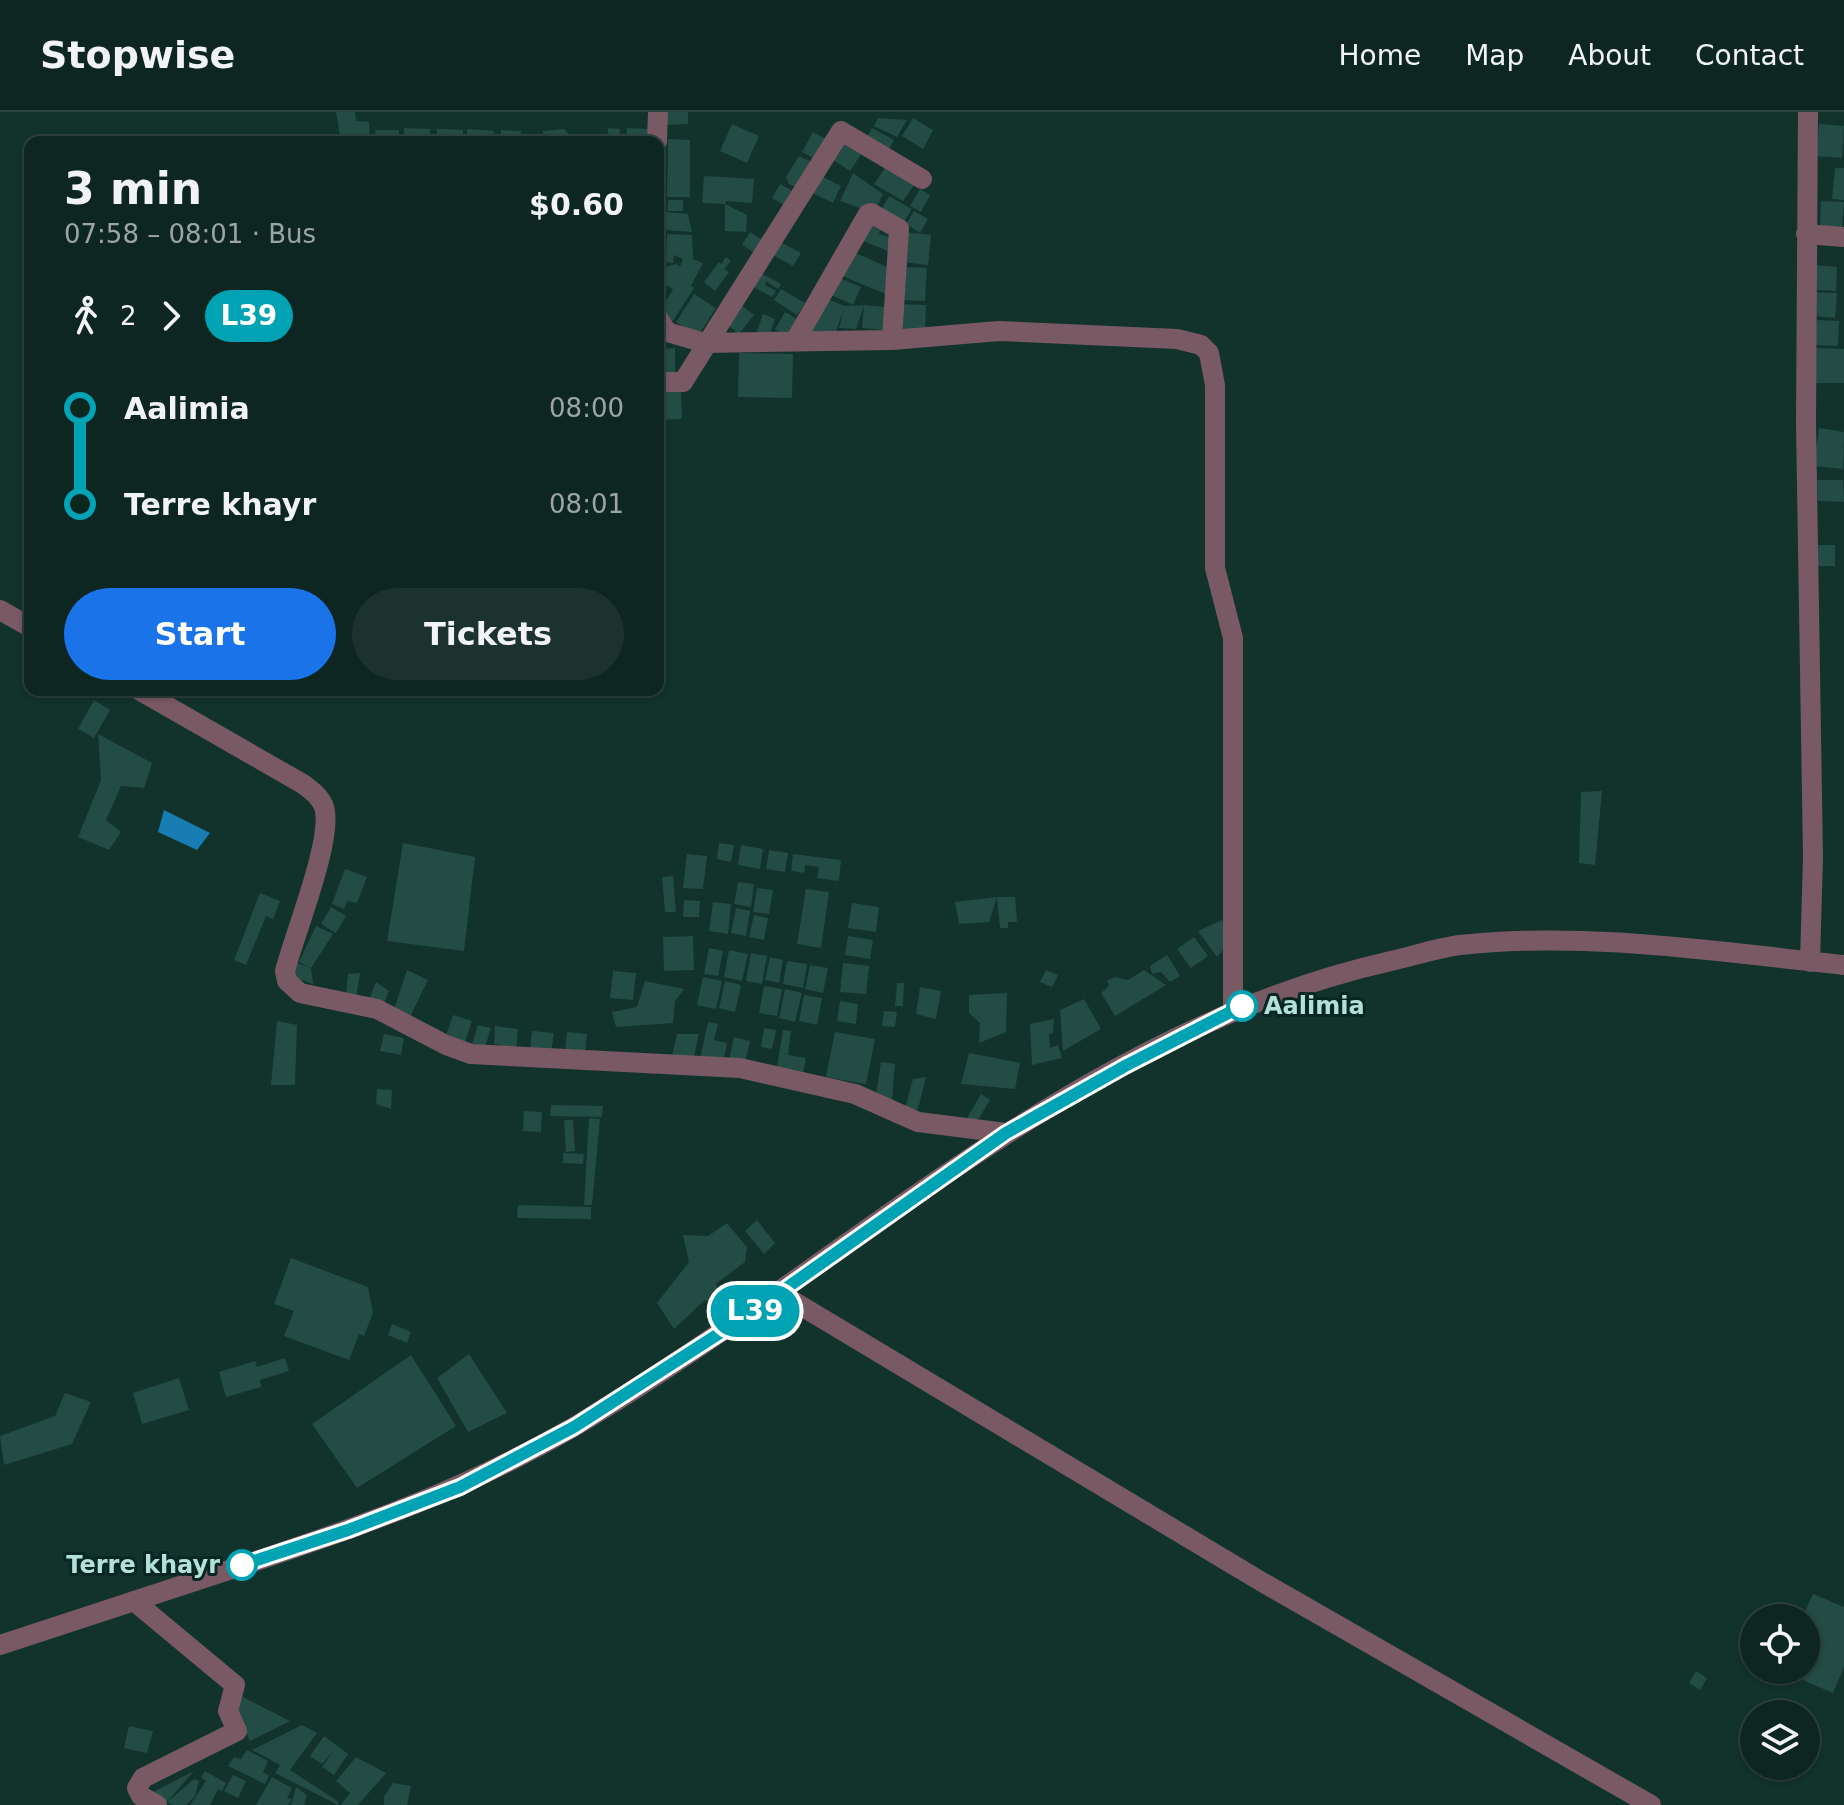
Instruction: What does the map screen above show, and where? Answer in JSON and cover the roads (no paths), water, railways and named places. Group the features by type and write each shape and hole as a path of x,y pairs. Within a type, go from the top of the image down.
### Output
{"street":[{"path":"657,136 658,112"},
{"path":"1808,112 1808,644 1813,857 1810,962"},
{"path":"664,382 683,382 841,131 922,179"},
{"path":"795,341 871,213 899,229 892,340"},
{"path":"1806,234 1844,237"},
{"path":"664,327 667,332 705,343 892,340 999,331 1177,339 1201,345 1209,353 1215,385 1215,568 1233,638 1233,1010"},
{"path":"0,610 24,624"},
{"path":"149,696 319,796 325,810 325,835 285,971 287,981 300,993 315,999 377,1009 446,1045 471,1054 740,1068 855,1094 918,1122 1006,1133"},
{"path":"0,1645 348,1530 460,1487 574,1427 697,1350 1006,1133 1233,1010 1330,974 1458,946 1563,942 1694,949 1844,965"},
{"path":"778,1292 1262,1582 1651,1805"},
{"path":"134,1601 235,1685 228,1711 237,1731 143,1778 137,1788 141,1796 157,1805"}],"water":[{"path":"164,810 210,833 197,850 158,832"}],"place":[{"name":"Aalimia","path":"1242,1006"},
{"name":"Terre khayr","path":"242,1565"}]}
